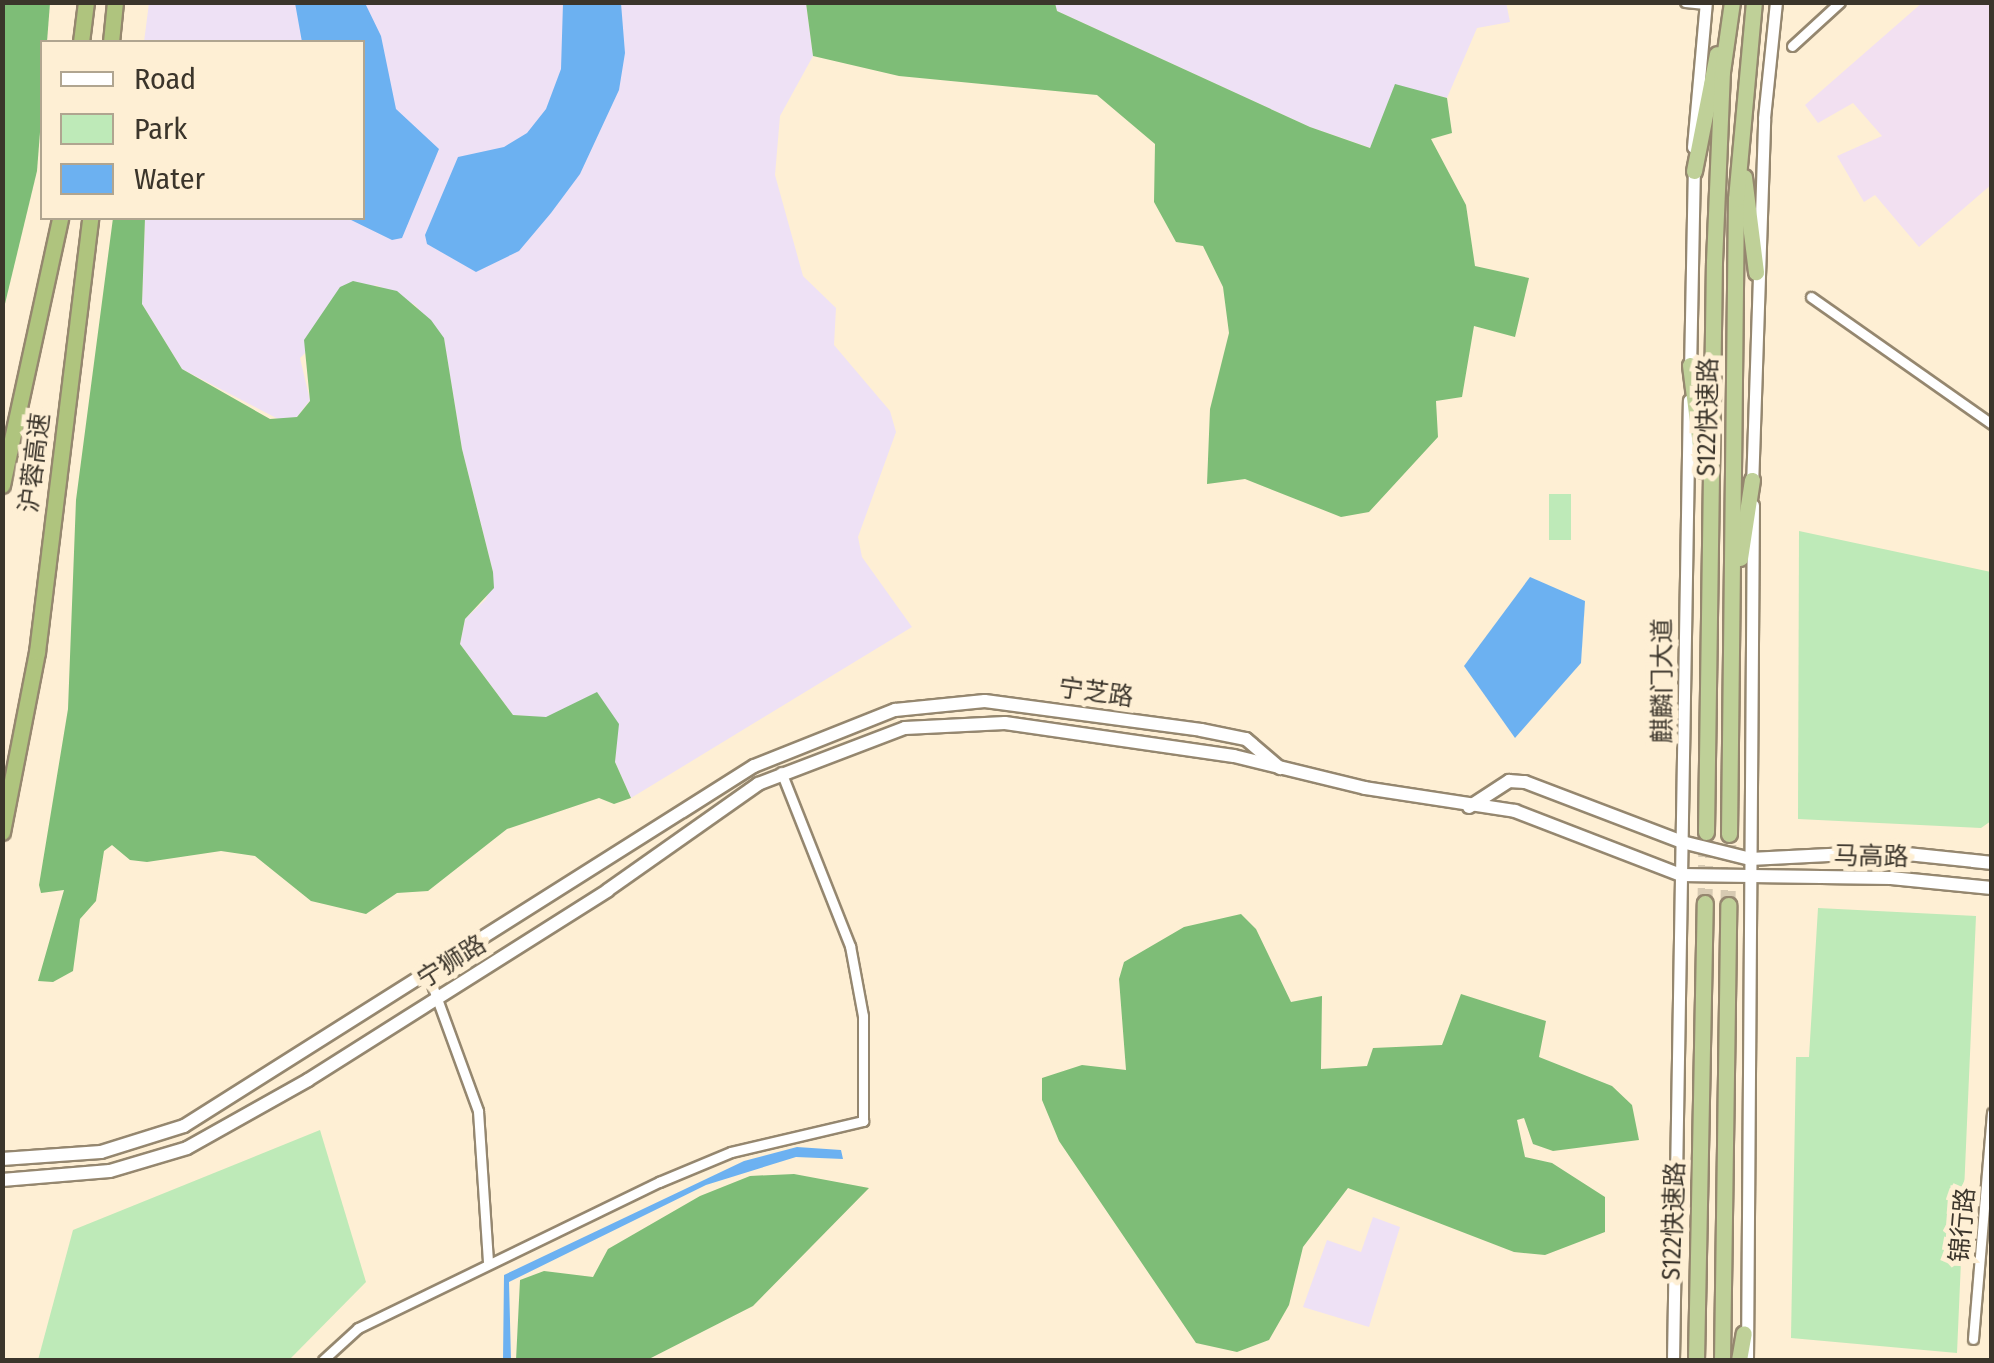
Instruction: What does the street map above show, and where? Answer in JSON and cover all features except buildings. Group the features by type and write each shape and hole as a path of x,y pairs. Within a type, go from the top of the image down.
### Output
{"highway":[{"path":"81,40 86,2"},
{"path":"111,40 115,2"},
{"path":"1694,172 1732,2"},
{"name":"S122快速路","path":"1706,832 1718,154 1732,2"},
{"name":"S122快速路","path":"1729,834 1738,132 1754,2"},
{"path":"1738,132 1756,272"},
{"name":"沪蓉高速","path":"2,486 60,220"},
{"name":"沪蓉高速","path":"2,832 37,652 90,220"},
{"path":"1690,365 1709,515"},
{"path":"1731,612 1752,480"},
{"name":"S122快速路","path":"1696,1360 1705,903"},
{"name":"S122快速路","path":"1722,1360 1728,905"},
{"path":"1739,1360 1744,1334"}],"main road":[{"name":"宁芝路","path":"895,710 985,702 1201,730 1246,738 1280,768"},
{"name":"宁狮路","path":"2,1159 101,1152 184,1126 754,766 895,710"},
{"name":"宁芝路","path":"905,728 1005,723 1280,768 1469,808 1515,812 1682,876"},
{"name":"宁狮路","path":"2,1180 110,1172 187,1148 441,995 781,772 905,728"},
{"path":"1469,808 1509,781 1525,782 1682,842"},
{"name":"马高路","path":"1682,842 1750,859 1888,852 1992,863"},
{"name":"马高路","path":"1682,876 1750,880 1891,878 1992,888"}],"street":[{"path":"1685,2 1706,4"},
{"path":"1748,1360 1744,1334 1756,652 1752,480 1756,272 1776,2"},
{"path":"1792,46 1840,2"},
{"name":"麒麟门大道","path":"1673,1360 1694,172 1706,4"},
{"path":"1811,296 1992,424"},
{"path":"322,1360 358,1328 488,1262 732,1152 863,1121 864,1016 850,946 781,772"},
{"path":"428,974 441,995 478,1111 488,1262"},
{"name":"锦行路","path":"1974,1339 1992,1114"}],"shaded area":[{"path":"1506,2 1510,22 1477,28 1447,98 1395,85 1371,148 1310,127 1057,11 1055,3"},
{"path":"1923,2 1991,3 1992,184 1919,247 1875,195 1864,202 1837,156 1882,136 1853,103 1818,123 1805,105"},
{"path":"149,3 806,3 813,56 780,116 775,175 803,276 836,308 834,345 890,411 896,432 858,537 862,557 912,627 631,798 615,762 618,724 513,715 460,644 465,619 486,599 493,572 462,449 444,339 415,305 376,285 300,358 310,400 297,417 282,421 182,369 142,304 145,220 365,220 365,40 144,40"},
{"path":"1373,1217 1400,1227 1369,1327 1303,1307 1327,1240 1361,1252"}],"green space":[{"path":"3,2 50,3 47,40 40,40 37,171 3,312"},
{"path":"806,3 1055,3 1057,11 1310,127 1370,148 1395,84 1447,98 1452,133 1431,139 1466,205 1475,266 1529,278 1515,337 1474,326 1462,397 1436,401 1438,437 1369,512 1341,517 1245,479 1207,484 1210,409 1229,333 1223,287 1203,246 1176,242 1154,202 1155,144 1097,95 899,76 813,56"},
{"path":"113,220 145,220 142,304 182,369 270,419 297,417 310,401 304,340 340,287 353,281 397,291 431,320 444,338 462,449 493,572 494,588 465,619 460,644 513,715 546,717 597,692 619,724 615,762 631,798 614,804 599,798 507,829 428,891 397,893 366,914 311,901 255,856 221,851 147,862 130,860 112,845 104,851 96,901 80,919 73,971 53,982 38,981 64,890 41,893 39,885 68,709 76,500"},
{"path":"1549,494 1571,494 1571,540 1549,540"},
{"path":"1799,531 1991,572 1991,821 1981,828 1798,819"},
{"path":"1818,908 1976,916 1957,1353 1791,1338 1796,1057 1809,1057"},
{"path":"1241,914 1256,929 1291,1002 1322,996 1321,1069 1367,1066 1373,1048 1442,1045 1461,994 1546,1021 1539,1057 1612,1086 1632,1105 1639,1140 1553,1151 1533,1144 1524,1118 1517,1120 1525,1157 1552,1163 1605,1197 1605,1232 1545,1255 1514,1252 1348,1188 1303,1247 1289,1305 1269,1340 1237,1352 1196,1343 1059,1141 1042,1100 1042,1078 1082,1065 1126,1070 1119,979 1124,962 1184,927"},
{"path":"320,1130 366,1282 289,1360 38,1360 73,1230"},
{"path":"794,1174 869,1188 753,1306 647,1360 516,1360 520,1280 544,1271 593,1277 608,1249 700,1196 750,1176"}],"water":[{"path":"295,3 365,3 381,36 396,109 439,149 402,238 392,240 351,220 365,220 365,40 302,40"},
{"path":"563,3 621,3 625,53 619,90 580,174 551,213 519,251 476,272 427,244 425,235 458,157 504,147 527,133 546,109 561,69"},
{"path":"1530,577 1585,601 1581,663 1515,738 1464,666"},
{"path":"797,1147 841,1150 843,1159 796,1157 706,1185 509,1282 511,1360 503,1360 504,1275 744,1161"}],"tunnel":[{"path":"1728,905 1729,834"},
{"path":"1705,903 1706,836"}]}
